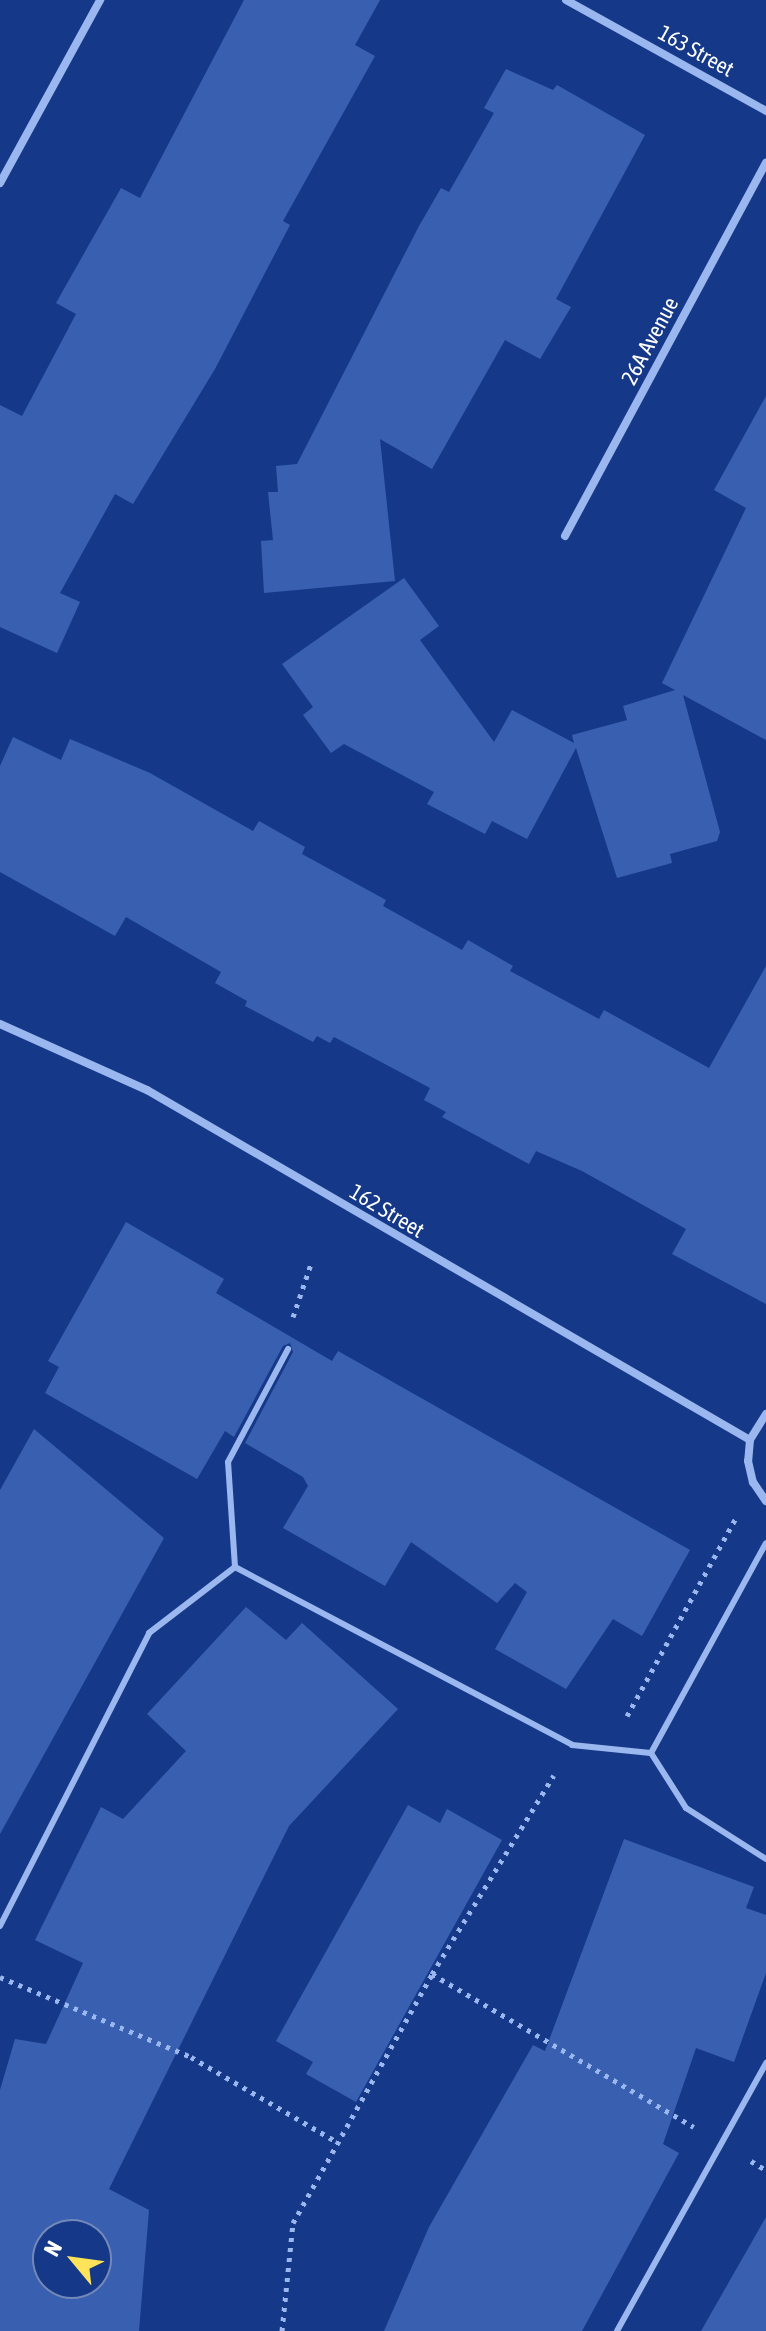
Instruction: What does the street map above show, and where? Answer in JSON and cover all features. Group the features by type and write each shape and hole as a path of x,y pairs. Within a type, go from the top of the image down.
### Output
{"street":[{"path":"0,183 100,0"},
{"name":"163 Street","path":"566,0 766,111"},
{"name":"26A Avenue","path":"565,536 766,163"},
{"name":"162 Street","path":"0,1024 147,1090 750,1440"},
{"path":"766,1414 750,1440 753,1482 766,1501"}],"lane":[{"path":"235,1567 228,1462 288,1349"},
{"path":"651,1753 766,1543"},
{"path":"235,1567 572,1745 651,1753"},
{"path":"0,1926 149,1633 235,1567"},
{"path":"651,1753 686,1808 766,1859"},
{"path":"617,2331 766,2063"}],"path":[{"path":"288,1349 288,1330 312,1261"},
{"path":"609,1749 736,1517"},
{"path":"282,2331 293,2223 432,1974 572,1745"},
{"path":"432,1974 766,2170"},
{"path":"0,1977 191,2057 337,2142"}],"building":[{"path":"244,0 380,0 355,45 375,56 283,221 290,225 215,369 133,504 115,494 60,593 80,602 57,653 0,627 0,405 22,416 76,314 56,303 121,188 140,198"},
{"path":"506,69 553,90 557,85 645,135 556,299 571,307 540,359 505,340 432,469 380,439 395,581 264,593 261,541 273,540 268,492 278,492 276,466 297,464 419,226 441,188 449,192 494,113 484,108"},
{"path":"766,396 766,740 683,695 720,832 717,841 670,854 672,863 617,878 576,748 527,839 492,821 485,834 427,804 434,792 344,744 331,753 303,715 313,707 282,664 404,578 439,626 420,640 494,742 512,710 574,743 572,735 627,720 623,706 675,690 662,683 746,508 714,490"},
{"path":"13,737 61,760 70,739 150,773 253,831 259,821 305,847 302,854 386,900 383,906 462,950 468,940 513,966 510,971 599,1019 604,1010 709,1068 766,966 766,1304 672,1254 686,1229 582,1171 536,1151 529,1164 442,1117 446,1112 424,1100 430,1088 334,1037 330,1043 317,1036 313,1042 245,1006 247,1001 215,983 221,972 126,917 115,936 0,872 0,766"},
{"path":"126,1222 224,1279 216,1293 332,1361 338,1351 690,1550 642,1636 613,1619 566,1689 495,1649 527,1592 515,1583 497,1603 411,1542 385,1586 283,1528 308,1486 303,1477 245,1443 293,1352 290,1343 283,1346 234,1437 225,1431 197,1479 45,1393 59,1367 48,1361"},
{"path":"34,1429 164,1538 0,1834 0,1490"},
{"path":"246,1607 286,1640 302,1623 398,1709 289,1826 109,2189 149,2210 139,2331 0,2331 0,2090 15,2039 46,2044 83,1963 35,1940 101,1807 123,1819 186,1751 147,1714"},
{"path":"408,1805 440,1823 447,1809 502,1840 356,2102 306,2074 313,2062 276,2041"},
{"path":"624,1839 754,1887 746,1908 766,1915 766,1973 734,2062 696,2048 663,2144 679,2153 582,2331 384,2331 429,2227 533,2045 545,2051"},
{"path":"766,2217 766,2331 701,2331"}]}
